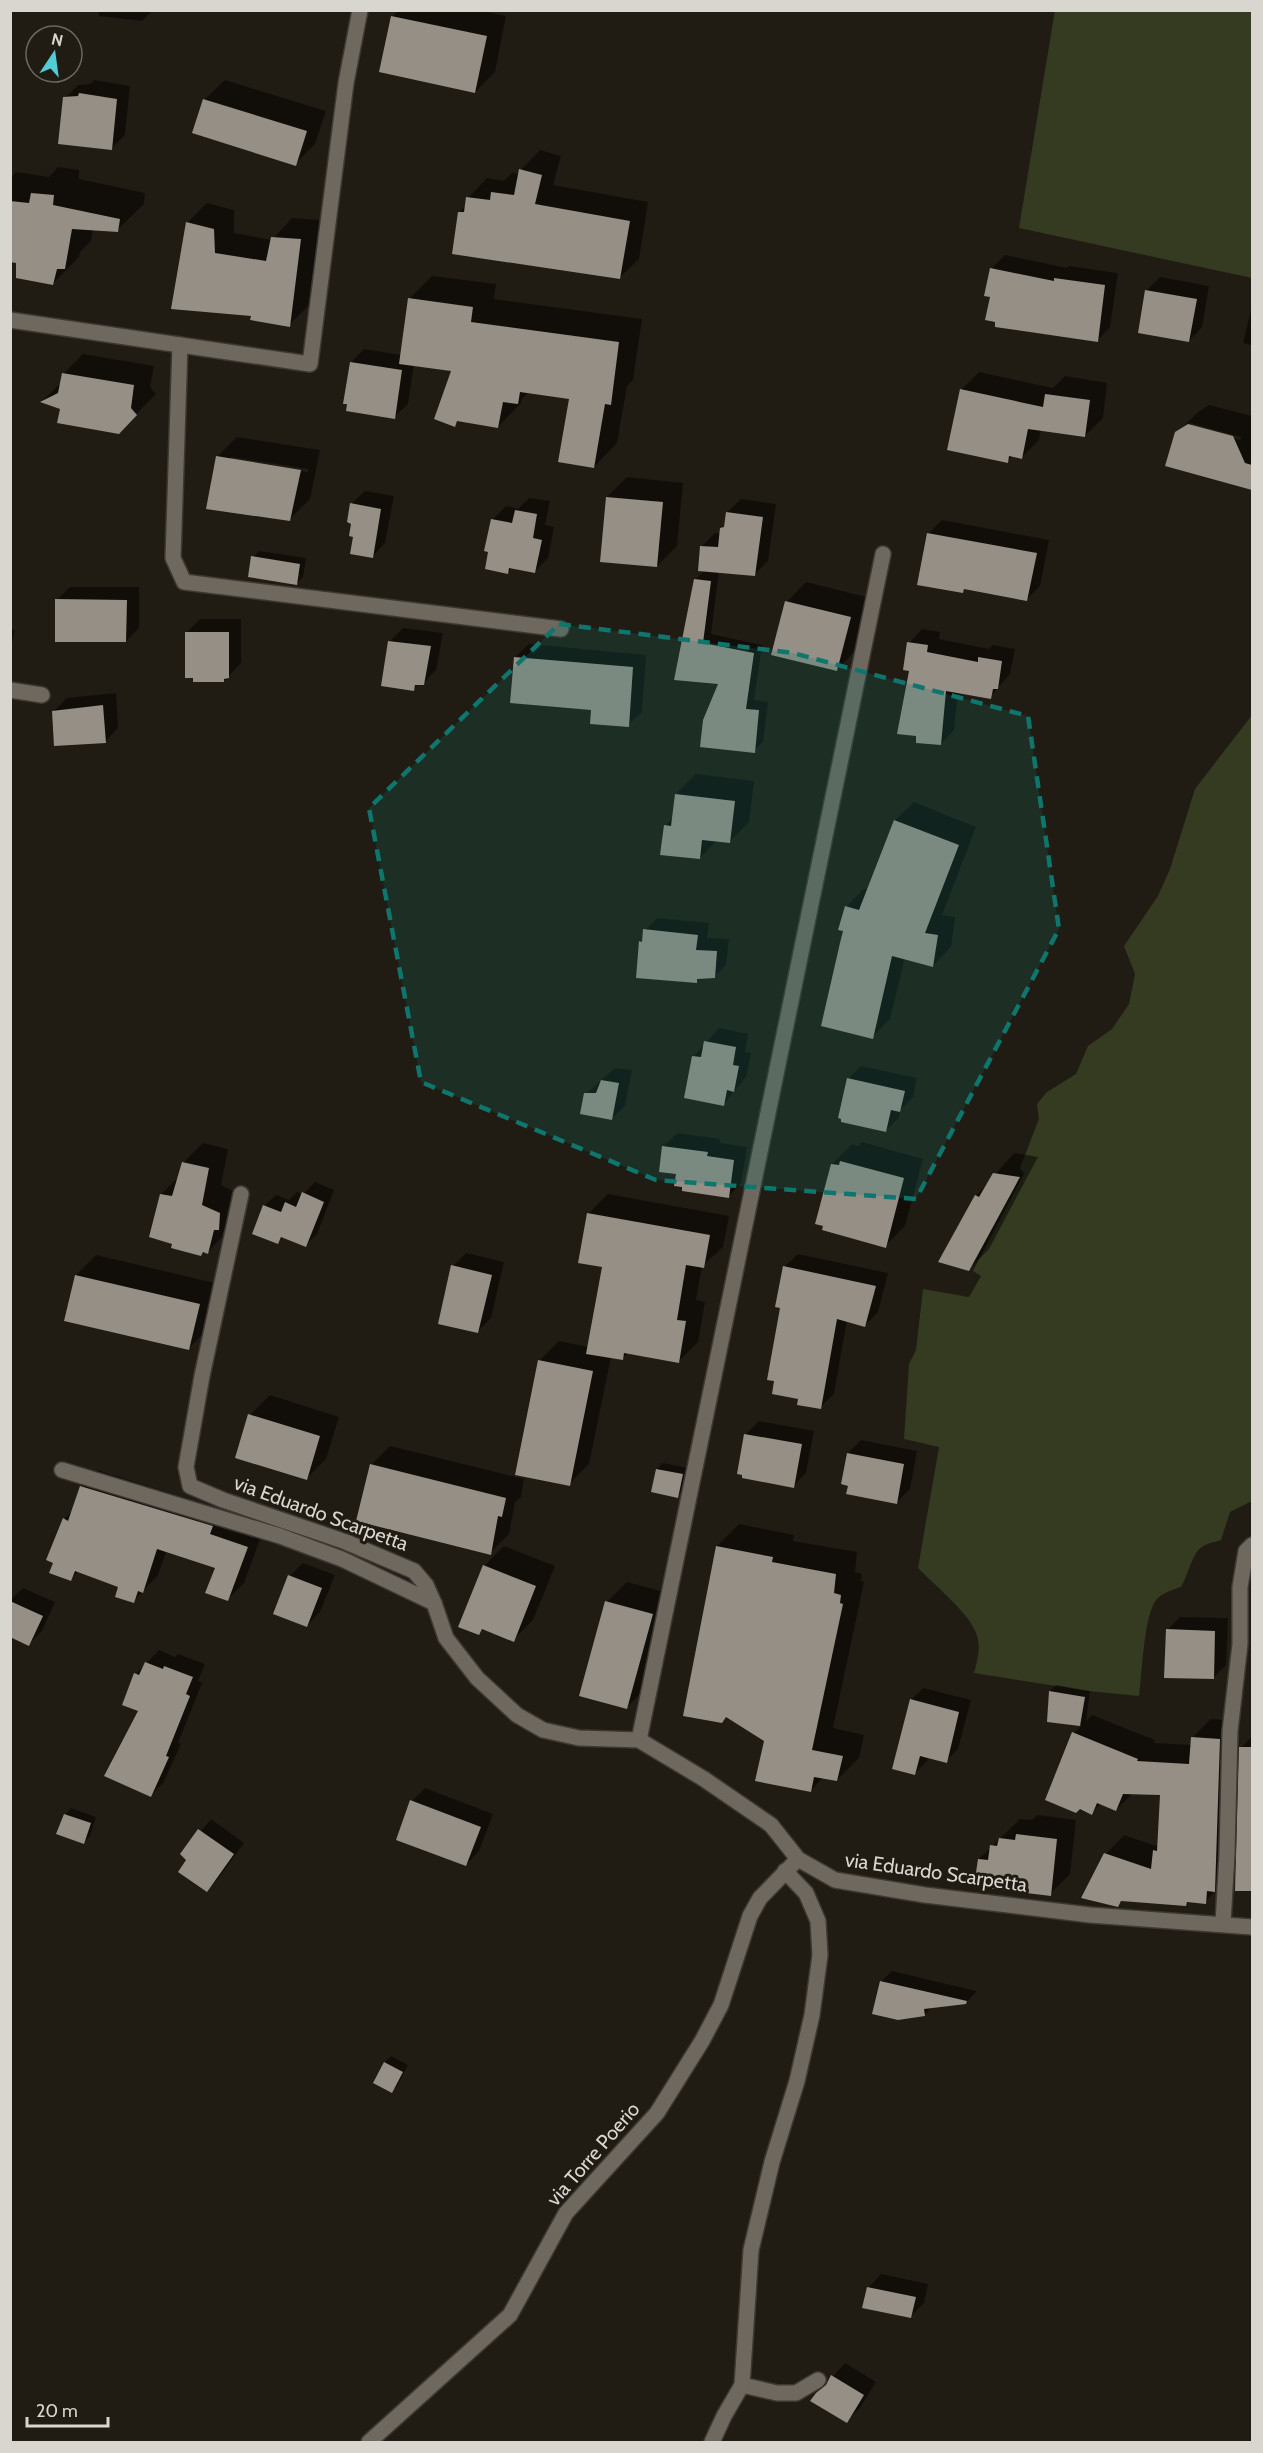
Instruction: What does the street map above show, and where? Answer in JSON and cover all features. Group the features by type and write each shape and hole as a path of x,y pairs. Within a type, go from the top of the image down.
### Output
{"street":[{"path":"10,321 310,364 346,82 360,10"},
{"path":"180,345 173,558 184,582 561,629"},
{"path":"639,1740 883,554"},
{"path":"10,690 42,695"},
{"name":"via Eduardo Scarpetta","path":"240,1194 202,1376 186,1467 190,1486 223,1500 346,1542 414,1571 426,1585 446,1638 477,1678 517,1715 543,1730 579,1738 639,1740 704,1779 771,1825 798,1859 835,1880 925,1895 1090,1915 1223,1923 1252,1927"},
{"path":"62,1470 280,1536 342,1559 434,1603"},
{"path":"1223,1923 1230,1731 1240,1644 1240,1587 1246,1551 1252,1545"},
{"name":"via Torre Poerio","path":"369,2442 510,2315 566,2214 657,2113 702,2041 721,2005 750,1916 760,1898 798,1859"},
{"path":"712,2442 742,2385 751,2250 772,2162 797,2081 812,2015 820,1955 818,1922 806,1893 785,1871"},
{"path":"742,2385 777,2393 795,2393 818,2380"}],"highlighted area":[{"path":"559,624 793,653 1028,716 1059,929 916,1199 656,1180 421,1082 369,808"}],"green space":[{"path":"1055,10 1252,11 1252,278 1019,228"},
{"path":"1252,715 1252,1501 1230,1512 1221,1540 1206,1544 1199,1550 1181,1587 1157,1599 1146,1630 1139,1696 1088,1691 974,1673 979,1648 976,1631 953,1602 918,1568 939,1447 904,1439 909,1364 916,1350 923,1289 969,1297 981,1276 973,1271 1024,1174 1020,1168 1039,1119 1037,1104 1047,1092 1076,1074 1088,1046 1112,1029 1129,1004 1135,974 1124,946 1158,896 1170,869 1195,789"}],"building":[{"path":"391,16 487,36 475,93 379,72"},
{"path":"79,93 117,99 112,150 58,144 63,97 78,96"},
{"path":"203,99 307,131 296,166 192,133"},
{"path":"519,169 542,175 535,204 630,221 620,279 452,254 458,212 464,212 466,197 490,200 491,192 514,195"},
{"path":"31,193 54,195 53,205 120,219 118,232 72,229 65,269 57,269 53,285 16,278 16,263 10,262 10,201 29,203"},
{"path":"186,222 214,229 215,253 266,261 271,237 301,239 290,327 250,320 251,316 171,309"},
{"path":"990,268 1054,281 1054,278 1105,285 1098,342 995,327 995,322 985,320 990,297 984,296"},
{"path":"1145,290 1197,299 1189,342 1138,333"},
{"path":"408,298 473,307 471,322 619,342 611,405 605,404 594,468 558,462 569,399 520,392 518,404 503,402 498,428 457,421 455,427 434,419 451,371 399,364"},
{"path":"350,362 402,370 395,419 346,411 347,404 343,404"},
{"path":"62,373 134,385 131,408 137,415 119,434 57,423 60,409 40,402 58,393"},
{"path":"960,389 1043,407 1045,394 1090,400 1085,437 1028,429 1022,459 1009,456 1008,463 947,450"},
{"path":"1188,424 1233,436 1245,463 1252,465 1252,490 1165,466 1175,432"},
{"path":"216,456 301,470 290,521 206,509"},
{"path":"606,497 663,502 657,567 600,562"},
{"path":"350,503 381,509 373,558 350,554 353,537 349,536 351,524 347,522"},
{"path":"515,510 537,514 533,538 542,540 535,573 509,568 508,574 485,569 488,552 484,551 491,519 512,523"},
{"path":"726,512 763,517 755,576 698,571 700,546 718,547 720,528 724,527"},
{"path":"927,533 1037,553 1027,601 964,589 963,593 917,585"},
{"path":"251,556 300,564 297,585 248,577"},
{"path":"694,579 711,581 703,643 754,653 746,709 759,710 755,753 700,747 703,720 718,684 674,680"},
{"path":"55,599 127,600 126,642 55,642"},
{"path":"785,601 851,617 837,671 771,655"},
{"path":"185,632 229,632 229,678 224,679 224,682 193,682 193,678 185,678"},
{"path":"388,641 431,646 424,685 415,685 414,691 381,686"},
{"path":"907,642 928,645 927,652 978,662 978,657 1002,661 998,689 993,689 991,699 946,691 941,745 916,743 916,736 897,734 909,671 903,670"},
{"path":"514,657 633,667 629,727 590,724 591,710 510,703"},
{"path":"103,705 106,743 54,746 52,711"},
{"path":"675,794 735,801 730,843 702,840 700,859 660,855 664,825 671,826"},
{"path":"894,820 959,845 925,933 938,935 933,967 892,956 873,1039 821,1026 843,931 838,930 845,906 859,910"},
{"path":"643,929 698,935 696,950 717,951 715,978 697,979 697,983 636,978 639,941 642,942"},
{"path":"704,1041 736,1047 733,1065 739,1066 734,1092 727,1090 724,1106 684,1098 692,1056 701,1057"},
{"path":"847,1078 905,1091 900,1112 891,1110 886,1132 841,1122 838,1118"},
{"path":"601,1080 619,1083 612,1120 580,1114 584,1093 596,1093"},
{"path":"662,1146 708,1152 707,1156 734,1160 729,1198 682,1191 682,1187 674,1186 676,1174 659,1172"},
{"path":"840,1161 904,1178 886,1248 822,1230 823,1226 815,1224 831,1164 839,1165"},
{"path":"182,1162 209,1168 202,1205 220,1213 219,1230 214,1230 208,1254 203,1252 201,1256 171,1248 172,1244 149,1237 160,1194 172,1196"},
{"path":"993,1173 1020,1177 969,1271 938,1262 975,1195 979,1197"},
{"path":"302,1192 324,1202 306,1247 281,1237 278,1244 252,1234 263,1205 281,1212 285,1202 296,1207"},
{"path":"587,1213 710,1235 704,1268 686,1265 677,1320 686,1321 679,1363 624,1353 623,1360 586,1354 602,1267 578,1263"},
{"path":"451,1265 492,1275 478,1333 438,1324"},
{"path":"783,1266 876,1286 865,1327 837,1319 821,1409 797,1405 798,1399 772,1394 774,1381 767,1380 780,1308 775,1307"},
{"path":"75,1275 200,1304 189,1350 64,1321"},
{"path":"538,1360 593,1371 570,1486 515,1475"},
{"path":"248,1414 320,1436 307,1480 235,1458"},
{"path":"744,1434 802,1444 794,1488 742,1478 742,1475 737,1474"},
{"path":"847,1453 904,1464 897,1504 846,1494 848,1486 841,1484"},
{"path":"370,1464 506,1498 502,1517 498,1516 491,1555 356,1521"},
{"path":"656,1469 683,1474 678,1498 651,1492"},
{"path":"80,1486 213,1526 210,1534 248,1547 228,1601 205,1593 215,1568 157,1549 143,1593 138,1591 134,1603 115,1597 118,1587 75,1571 71,1581 49,1573 53,1563 46,1560 63,1518 68,1521"},
{"path":"716,1546 773,1557 772,1562 836,1574 834,1593 841,1595 840,1603 843,1604 812,1750 843,1756 837,1781 814,1777 811,1792 755,1781 764,1741 726,1717 722,1723 683,1716"},
{"path":"483,1565 536,1586 514,1642 482,1629 479,1635 458,1627"},
{"path":"288,1575 322,1588 307,1627 273,1614"},
{"path":"10,1601 43,1616 29,1646 10,1637"},
{"path":"605,1601 653,1614 627,1709 579,1696"},
{"path":"1166,1629 1215,1631 1214,1679 1164,1678"},
{"path":"145,1662 163,1669 164,1666 193,1677 186,1694 190,1696 166,1756 169,1757 151,1797 104,1776 138,1711 122,1705 134,1673 139,1675"},
{"path":"1049,1691 1085,1697 1080,1726 1047,1722"},
{"path":"910,1699 959,1712 947,1763 920,1756 915,1775 892,1769"},
{"path":"1072,1732 1138,1759 1137,1761 1189,1764 1191,1737 1220,1739 1215,1892 1207,1891 1206,1904 1187,1902 1186,1906 1121,1901 1118,1907 1081,1898 1104,1853 1151,1869 1153,1850 1157,1851 1160,1795 1123,1794 1116,1811 1097,1803 1092,1815 1080,1809 1076,1813 1045,1800"},
{"path":"1239,1747 1252,1747 1252,1891 1235,1891"},
{"path":"410,1800 481,1827 466,1866 396,1840"},
{"path":"64,1814 91,1823 84,1844 56,1834"},
{"path":"198,1829 234,1854 207,1892 178,1872 186,1860 180,1854"},
{"path":"1016,1834 1057,1839 1051,1896 985,1888 986,1880 975,1879 978,1859 988,1860 990,1845 997,1846 999,1838 1015,1840"},
{"path":"880,1981 967,2001 966,2004 924,2009 925,2016 898,2020 872,2014"},
{"path":"384,2062 403,2072 392,2093 373,2083"},
{"path":"867,2287 916,2297 911,2318 862,2308"},
{"path":"831,2375 864,2395 847,2423 810,2401 826,2385"}]}
